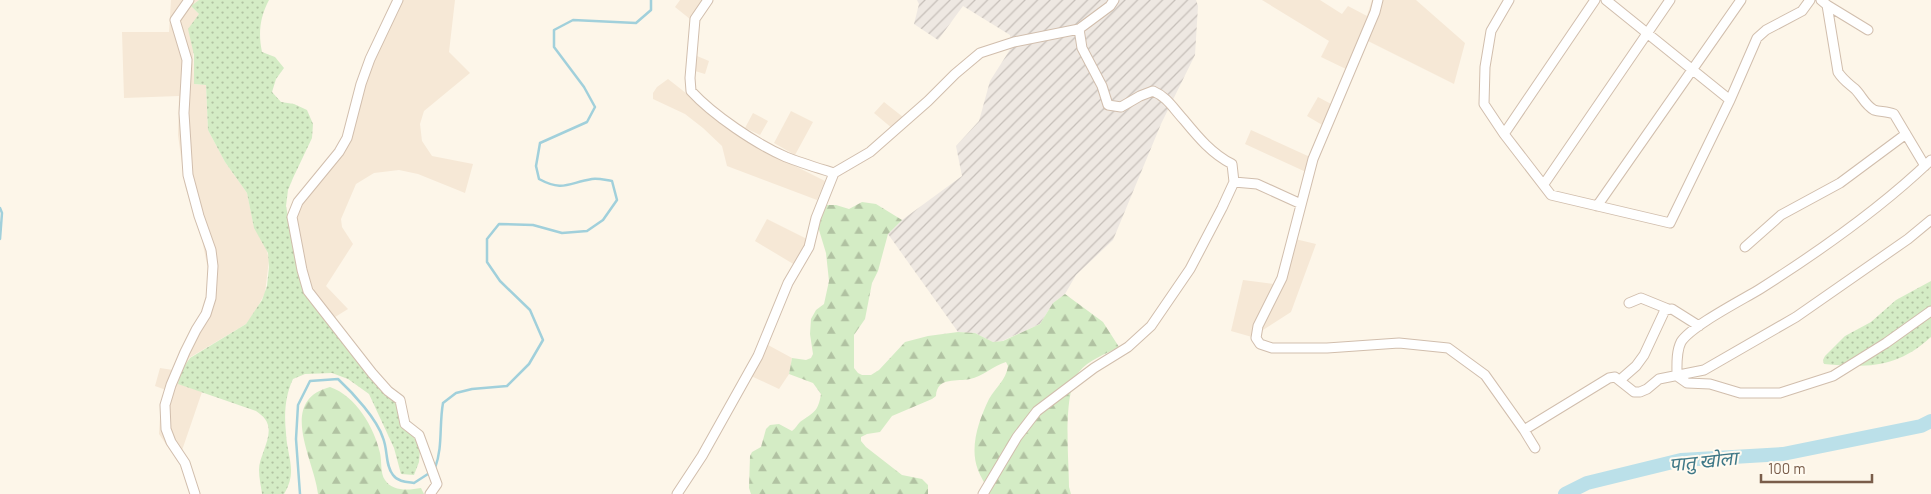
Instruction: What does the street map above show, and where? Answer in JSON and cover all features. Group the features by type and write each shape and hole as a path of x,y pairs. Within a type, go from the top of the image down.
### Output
{"street":[{"path":"189,0 175,20 187,60 184,114 188,176 198,216 211,250 214,278 206,314 196,330 171,385 165,405 164,419 171,442 185,463 195,494"},
{"path":"398,0 370,58 358,93 347,138 339,152 298,202 292,217 308,291 372,373 388,391 400,400 405,424 419,436 437,484 430,494"},
{"path":"708,0 695,19 690,78 691,91 712,110 754,139 786,157 834,173"},
{"path":"677,494 702,456 758,356 788,283 809,247 816,218 834,173 870,152 980,53 1014,42 1080,28 1110,6 1114,0"},
{"path":"1378,0 1313,158 1282,278 1258,326 1256,338 1260,344 1272,348 1318,348 1399,343 1448,348 1485,375 1535,448"},
{"path":"1509,0 1491,31 1485,67 1484,104 1504,134 1551,195 1670,223 1730,100 1757,38 1766,30 1802,11 1810,0"},
{"path":"1504,134 1595,0"},
{"path":"1606,0 1730,100"},
{"path":"1544,184 1670,0"},
{"path":"1597,206 1741,0"},
{"path":"1824,2 1868,30"},
{"path":"1677,376 1676,358 1681,343 1691,332 1829,242 1890,198 1928,163 1906,134 1894,114 1876,111 1868,106 1854,89 1843,81 1838,72 1824,2"},
{"path":"983,494 1017,438 1037,410 1094,368 1139,339 1151,326 1190,269 1234,182 1232,164 1219,158 1207,146 1164,96 1152,91 1121,107 1108,105 1102,86 1082,48 1080,28"},
{"path":"1745,247 1781,215 1840,183 1906,134"},
{"path":"1234,182 1257,184 1301,204"},
{"path":"1524,430 1609,378 1615,377 1634,392 1640,392 1659,379 1704,370 1796,317 1908,240 1931,220"},
{"path":"1629,303 1641,298 1672,309 1699,326"},
{"path":"1620,380 1636,366 1644,355 1663,312 1668,309"},
{"path":"1677,376 1687,383 1710,384 1740,393 1780,393 1833,376 1886,343 1931,311"}],"shaded area":[{"path":"171,0 199,0 191,6 199,14 193,47 194,84 206,85 208,130 225,162 247,193 254,227 266,247 269,260 265,293 246,324 189,358 179,384 202,392 178,462 159,434 161,401 166,390 155,386 160,368 173,370 201,315 208,291 208,269 202,240 185,186 178,135 179,96 124,98 122,32 169,32"},
{"path":"395,0 455,0 449,52 470,73 424,111 420,124 422,141 432,156 473,164 465,193 418,174 399,170 374,173 356,184 341,219 342,227 353,244 326,286 348,309 327,322 312,303 289,219 344,137"},
{"path":"680,0 705,0 690,19 675,7"},
{"path":"917,0 1196,0 1198,6 1195,55 1161,124 1113,240 1076,275 1065,294 1053,303 1040,324 1002,341 993,342 975,333 958,332 888,234 902,220 962,176 956,146 979,121 990,81 1011,48 1010,35 963,6 938,40 914,24 919,4"},
{"path":"1262,0 1320,0 1342,14 1348,6 1367,16 1372,0 1416,0 1465,43 1454,84 1362,38 1348,70 1321,57 1329,41"},
{"path":"697,56 709,61 705,74 695,71"},
{"path":"668,79 751,144 825,181 817,200 727,166 722,146 703,128 685,114 653,99 653,93 657,87"},
{"path":"1318,97 1333,105 1324,126 1307,116"},
{"path":"884,102 903,117 893,129 874,113"},
{"path":"791,111 813,122 795,155 774,143"},
{"path":"753,113 768,121 760,135 745,128"},
{"path":"1251,130 1310,157 1306,172 1245,144"},
{"path":"767,219 807,239 805,248 795,265 755,241"},
{"path":"1295,239 1316,244 1291,312 1252,337 1231,331 1243,280 1282,285"},
{"path":"768,345 792,358 789,374 779,389 751,376"}],"green space":[{"path":"199,0 269,0 261,25 262,52 275,57 284,68 276,79 272,92 281,102 294,104 307,110 313,124 312,138 288,190 286,206 299,271 350,353 357,359 382,392 396,402 399,417 416,438 420,450 419,462 414,475 401,474 394,448 369,394 348,379 332,373 305,374 293,379 290,385 285,412 285,426 291,464 288,486 284,494 262,494 259,470 269,431 264,418 256,411 178,384 181,371 190,358 246,324 262,300 267,286 269,267 268,253 254,228 247,193 225,162 208,130 206,85 194,84 194,55 188,29 199,14 191,6"},
{"path":"862,202 876,204 902,220 888,234 878,271 872,283 865,319 854,335 854,368 862,375 871,375 879,370 905,342 928,336 958,332 975,333 993,342 1003,341 1040,324 1053,303 1065,294 1103,322 1119,347 1087,364 1079,372 1074,382 1068,410 1069,487 1071,494 989,494 975,461 976,434 985,407 1007,371 1008,366 1006,362 974,378 949,381 940,385 936,396 932,399 892,416 880,432 861,437 861,441 866,447 902,475 922,479 928,485 928,494 751,494 749,488 750,456 752,452 761,447 766,429 770,425 779,424 792,431 800,422 815,411 820,400 821,394 813,383 789,374 792,358 806,360 811,358 813,354 810,334 811,319 816,310 824,304 829,281 826,253 819,230 819,221 827,205 836,205 849,209"},
{"path":"1931,281 1931,337 1906,355 1881,364 1854,366 1824,364 1825,356 1845,336 1871,322 1896,300"},
{"path":"330,387 348,397 368,423 380,453 383,477 388,484 402,489 421,488 424,494 318,494 306,448 302,418 305,405 314,394"}],"waterway":[{"path":"435,468 440,444 443,403 456,393 472,389 507,386 529,364 543,340 530,310 500,281 487,262 487,239 499,224 533,225 562,233 587,231 603,220 617,200 612,181 594,179 560,186 539,179 536,166 540,143 587,122 595,107 584,87 554,47 554,30 573,20 636,23 651,10 651,0"},
{"path":"0,208 2,213 0,239"},
{"path":"300,494 296,439 298,405 310,381 338,379 357,399 376,423 385,443 390,471 397,479 414,483 431,472"},
{"name":"पातु खोला","path":"1565,494 1587,483 1681,460 1783,454 1921,426 1931,421"}]}
